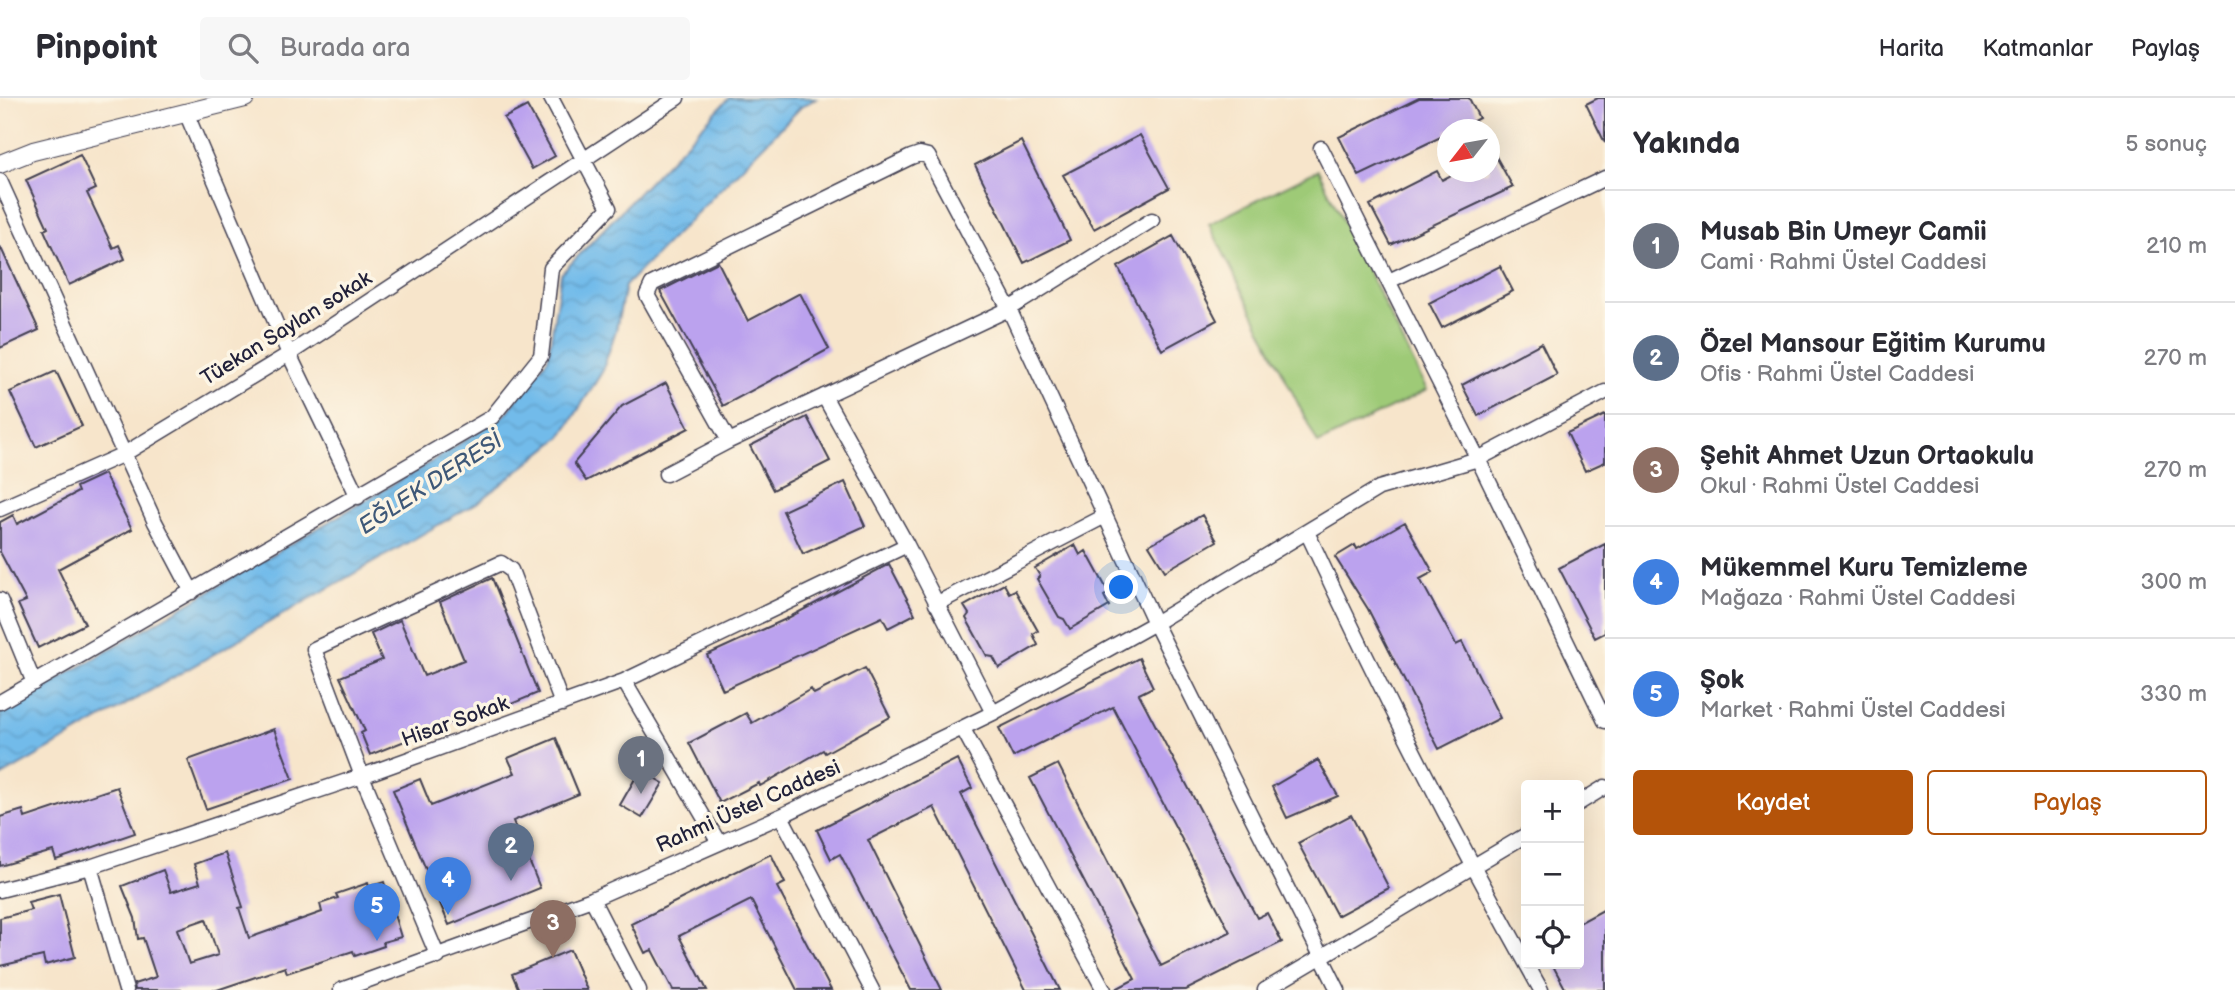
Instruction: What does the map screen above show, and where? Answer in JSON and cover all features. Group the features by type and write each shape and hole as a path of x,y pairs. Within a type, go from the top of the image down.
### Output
{"street":[{"path":"0,164 33,151 187,115 245,98"},
{"path":"0,702 492,417 541,356 551,268 608,208 551,98"},
{"name":"Tüekan Saylan sokak","path":"0,509 124,454 289,354 677,98"},
{"path":"187,115 289,354 358,497"},
{"path":"1321,148 1478,459 1605,721"},
{"path":"729,441 647,295 652,284 911,157 920,154 928,156 1009,309 1155,623 1338,990"},
{"path":"1389,281 1605,178"},
{"path":"0,181 124,454 192,592"},
{"path":"666,474 729,441 1009,309 1152,220"},
{"name":"Rahmi Üstel Caddesi","path":"341,990 385,983 438,957 592,899 781,816 993,713 1155,623 1379,488 1478,459 1605,392"},
{"path":"824,396 907,545 993,713"},
{"path":"936,604 1105,516"},
{"path":"1307,531 1354,635 1472,869 1541,990"},
{"name":"Hisar Sokak","path":"0,890 90,867 362,776 624,681 907,545"},
{"path":"438,957 362,776 314,649 501,563 511,570 562,704"},
{"path":"0,600 34,683"},
{"path":"624,681 719,843"},
{"path":"962,729 1104,990"},
{"path":"1584,800 1605,787"},
{"path":"781,816 872,990"},
{"path":"1265,990 1521,838"},
{"path":"90,867 127,990"},
{"path":"592,899 639,990"}],"green space":[{"path":"1318,170 1427,390 1318,444 1209,224"}],"water":[{"name":"EĞLEK DERESİ","path":"729,98 817,98 801,107 625,286 616,330 602,372 561,437 480,501 0,777 0,713 423,467 506,414 548,358 561,274"}],"building":[{"path":"1419,98 1469,98 1479,118 1437,119 1437,139 1359,176 1339,137"},
{"path":"1598,98 1605,98 1605,143 1586,104"},
{"path":"527,106 555,156 532,169 504,118"},
{"path":"1140,135 1169,188 1094,229 1063,175"},
{"path":"1021,141 1070,240 1024,263 975,165"},
{"path":"80,155 96,189 87,193 113,248 119,245 125,259 69,285 44,230 48,228 26,180"},
{"path":"1500,164 1513,187 1391,245 1370,205 1437,171 1437,182 1500,182"},
{"path":"1173,236 1217,320 1162,350 1118,267"},
{"path":"0,246 39,330 0,348"},
{"path":"718,262 748,321 800,293 829,349 723,406 660,291"},
{"path":"1500,266 1513,291 1442,328 1429,303"},
{"path":"1541,343 1557,375 1478,416 1462,385"},
{"path":"56,371 82,426 36,447 10,392"},
{"path":"666,383 689,428 586,481 574,463 622,406"},
{"path":"1605,415 1605,462 1585,471 1567,433"},
{"path":"807,417 830,461 773,490 750,446"},
{"path":"104,474 132,529 58,569 85,624 38,648 18,604 26,601 0,552 0,522 13,515 17,524 78,492 76,487"},
{"path":"845,482 865,526 803,554 783,511"},
{"path":"1202,515 1217,541 1165,571 1149,545"},
{"path":"1405,522 1433,572 1420,579 1456,645 1462,642 1500,718 1439,749 1368,609 1335,557 1355,545 1357,549"},
{"path":"1605,544 1605,633 1595,638 1559,568"},
{"path":"1075,545 1080,555 1086,551 1109,593 1104,596 1109,606 1070,629 1064,619 1059,617 1037,579 1040,576 1035,568"},
{"path":"889,564 915,614 888,628 882,617 723,690 707,655 786,619"},
{"path":"492,578 538,693 484,715 482,710 370,755 361,733 365,731 340,677 382,660 371,634 400,620 424,676 464,660 440,602"},
{"path":"1004,584 1009,593 1015,590 1038,631 1033,634 1038,645 999,668 993,657 987,656 966,618 969,614 964,606"},
{"path":"1139,658 1153,687 1139,694 1257,918 1267,913 1282,942 1186,990 1114,990 1135,979 1030,778 1058,764 1161,966 1230,932 1113,707 1013,757 999,728"},
{"path":"865,668 890,717 825,753 823,750 760,786 759,783 720,803 689,743 746,713 752,723 811,689 814,694"},
{"path":"274,729 293,779 206,809 188,760"},
{"path":"556,738 579,794 513,821 540,888 449,925 393,790 420,779 431,806 515,773 508,758"},
{"path":"957,759 972,788 961,794 1060,990 1026,990 934,807 868,840 942,990 911,990 840,854 831,859 817,830"},
{"path":"1318,760 1338,796 1287,818 1272,787"},
{"path":"640,770 663,783 642,818 620,805"},
{"path":"117,787 135,833 56,860 53,851 0,866 0,817 23,810 25,818"},
{"path":"1351,815 1389,888 1337,916 1298,843"},
{"path":"225,853 243,907 239,908 249,938 322,912 320,904 338,898 336,894 368,883 369,887 384,882 401,937 383,942 384,946 355,956 353,951 287,973 285,967 217,990 135,990 134,984 156,977 143,938 138,939 135,918 122,886 163,870 171,892 200,883 194,864","holes":["206,919 218,955 189,964 177,929"]},
{"path":"771,854 785,883 777,887 831,990 797,990 751,900 679,936 707,990 673,990 652,950 645,953 631,924"},
{"path":"59,894 75,957 45,965 43,956 0,966 0,918 31,910 28,902"},
{"path":"1605,909 1605,990 1566,990 1555,969 1584,969 1584,920"},
{"path":"570,950 587,990 519,990 512,974"}],"place":[{"name":"Musab Bin Umeyr Camii","path":"641,794"},
{"name":"Özel Mansour Eğitim Kurumu","path":"511,881"},
{"name":"Mükemmel Kuru Temizleme","path":"448,915"},
{"name":"Şok","path":"377,941"},
{"name":"Şehit Ahmet Uzun Ortaokulu","path":"553,958"}]}
